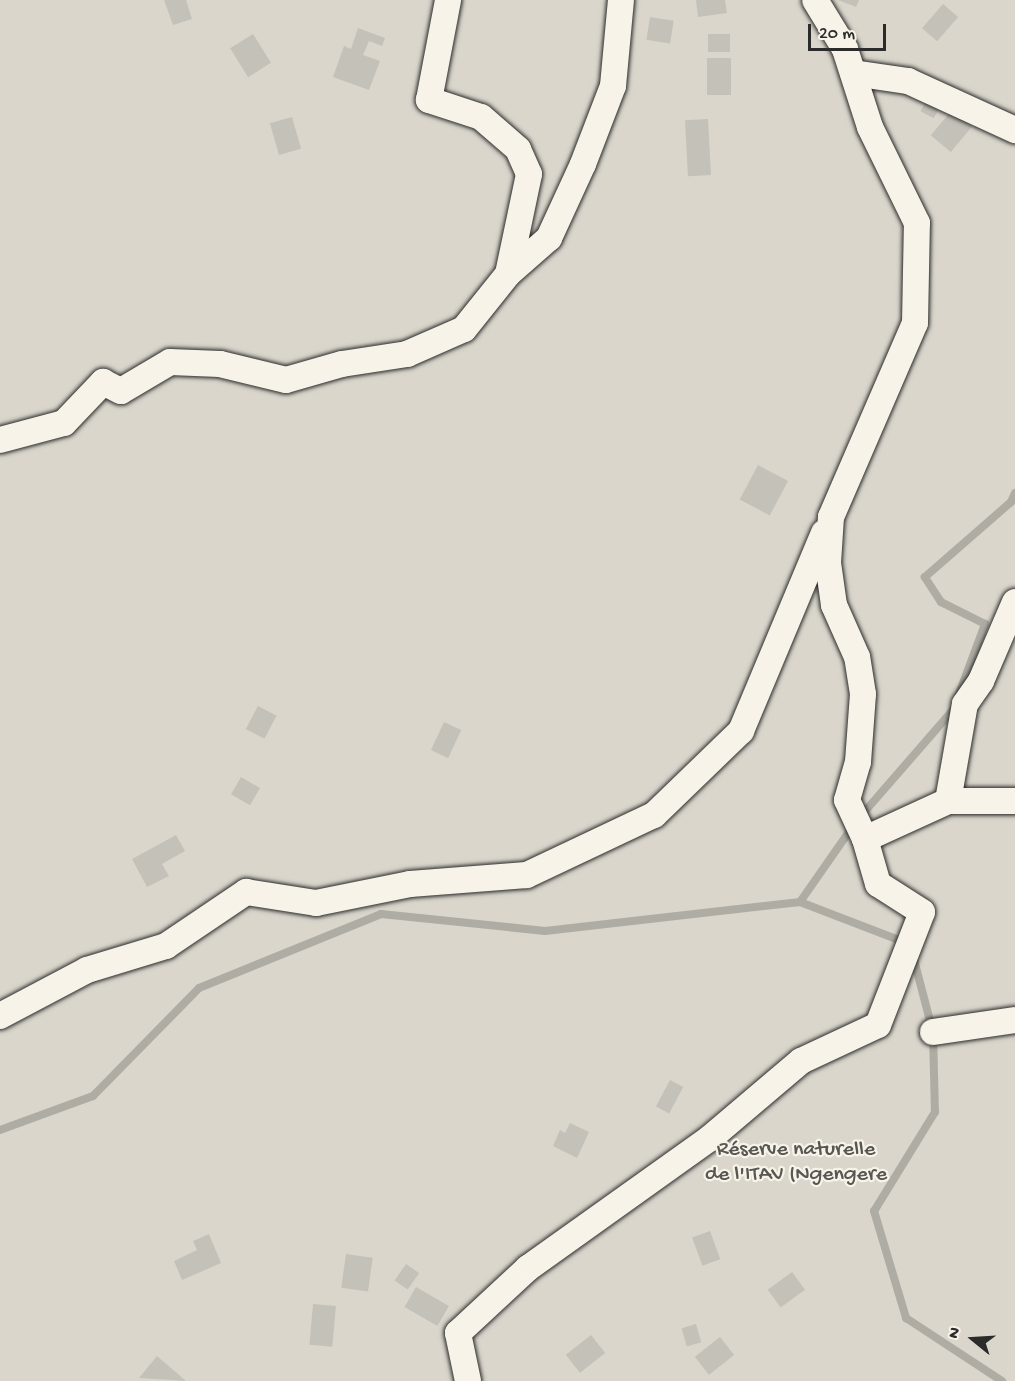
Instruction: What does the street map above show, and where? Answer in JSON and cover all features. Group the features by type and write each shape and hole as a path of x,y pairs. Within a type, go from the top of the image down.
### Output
{"street":[{"path":"448,0 429,100 481,117 518,149 529,174 508,274"},
{"path":"0,440 64,423 103,382 121,391 170,362 220,364 286,380 342,364 407,354 464,329 508,274 549,238 583,164 614,86 621,0"},
{"path":"0,1016 87,970 166,946 246,892 316,903 410,884 527,875 654,815 741,731 915,323 917,224 870,127 845,49 815,0"},
{"path":"853,73 908,81 1015,130"},
{"path":"468,1381 458,1333 528,1268 709,1139 801,1061 878,1025 922,912 878,884 865,838 847,800 858,762 863,694 857,657 834,605 828,563 831,517"},
{"path":"948,801 965,704 981,681 1015,602"},
{"path":"865,838 948,801 1015,801"},
{"path":"933,1032 1015,1020"}],"green space":[{"name":"Réserve naturelle de l'ITAV (Ngengere","path":"0,0 1015,0 1015,1381 0,1381"}],"building":[{"path":"164,0 186,0 192,19 173,25"},
{"path":"696,0 725,0 727,13 698,17"},
{"path":"838,0 859,0 856,7"},
{"path":"943,4 958,17 937,41 922,28"},
{"path":"650,17 674,21 670,43 646,40"},
{"path":"358,28 385,38 382,46 369,41 363,55 380,61 369,90 333,77 344,46 351,49"},
{"path":"253,34 271,63 248,77 230,48"},
{"path":"708,34 730,34 730,52 708,52"},
{"path":"707,58 731,58 731,95 707,95"},
{"path":"928,97 941,104 934,118 920,111"},
{"path":"952,110 972,127 951,152 931,135"},
{"path":"292,117 301,149 279,155 270,123"},
{"path":"708,119 711,175 688,176 685,120"},
{"path":"758,465 788,481 770,515 740,499"},
{"path":"258,706 277,716 264,739 246,729"},
{"path":"444,722 461,730 448,758 431,750"},
{"path":"241,777 260,788 250,805 231,794"},
{"path":"176,835 185,851 162,864 169,876 147,887 132,859"},
{"path":"670,1080 683,1087 669,1114 656,1106"},
{"path":"570,1123 589,1132 577,1158 553,1146 560,1130 565,1133"},
{"path":"710,1231 720,1259 702,1266 692,1237"},
{"path":"209,1234 221,1263 182,1280 174,1261 197,1250 193,1241"},
{"path":"346,1254 373,1258 368,1291 341,1288"},
{"path":"406,1264 419,1273 408,1290 395,1280"},
{"path":"792,1272 805,1290 781,1307 768,1290"},
{"path":"416,1287 449,1306 437,1326 405,1307"},
{"path":"313,1304 336,1306 332,1347 309,1345"},
{"path":"696,1324 701,1342 687,1346 682,1328"},
{"path":"591,1335 605,1353 580,1373 566,1355"},
{"path":"720,1337 734,1355 709,1375 695,1357"},
{"path":"157,1356 186,1381 139,1378"}],"waterway":[{"path":"959,694 985,624 941,602 925,577 1011,502 1015,493"},
{"path":"860,817 954,709"},
{"path":"800,902 853,826"},
{"path":"0,1130 93,1096 199,988 381,914 545,931 800,902 907,943"},
{"path":"913,956 933,1032 935,1112 874,1211 906,1318 1002,1381"}]}
